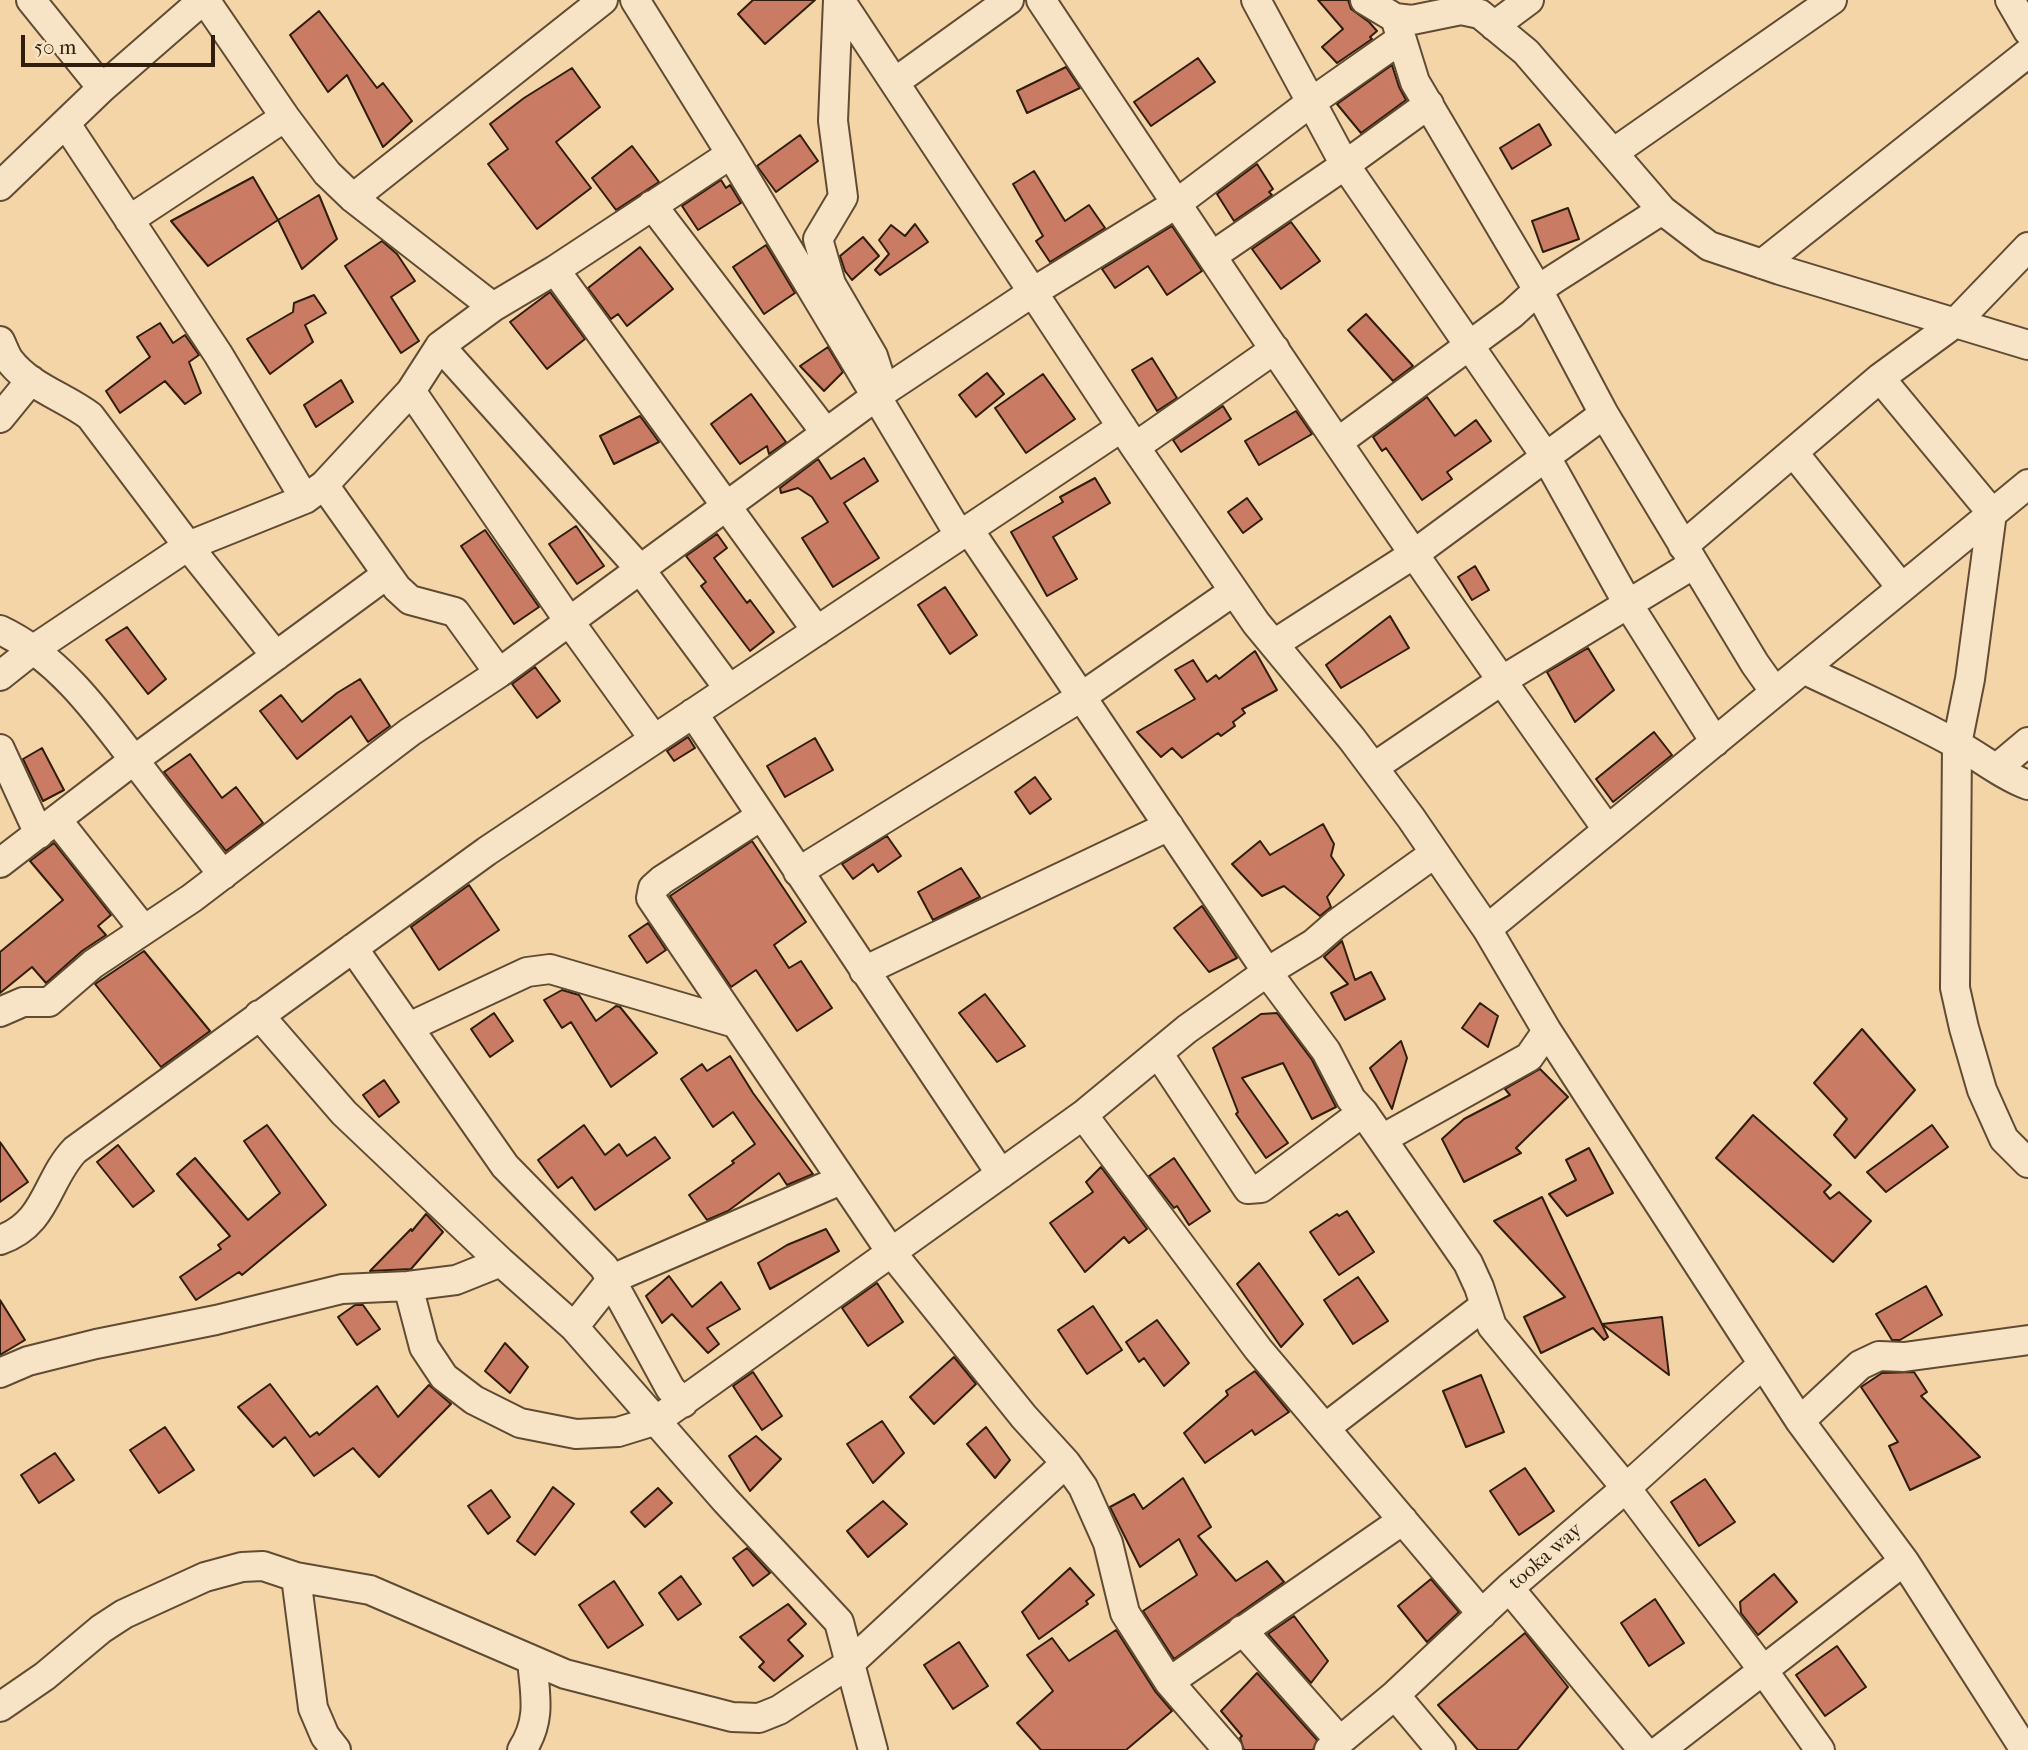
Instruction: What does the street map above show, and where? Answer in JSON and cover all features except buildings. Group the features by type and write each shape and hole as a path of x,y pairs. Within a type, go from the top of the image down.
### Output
{"street":[{"path":"31,0 102,88"},
{"path":"0,186 102,88 204,0 327,173 353,198 493,307"},
{"path":"353,198 603,0"},
{"path":"839,0 1234,591 1374,767 1487,929 1546,1031 1762,1364 1800,1421 1905,1561 2025,1750"},
{"path":"839,0 833,121 843,198 817,239 831,284 873,356 879,394"},
{"path":"895,82 1009,0"},
{"path":"1041,0 1414,554 1607,829"},
{"path":"1256,0 1345,165 1546,457 1628,604 1715,742"},
{"path":"1365,0 1398,29 1411,73 1538,290 1604,414 1755,664 1775,692"},
{"path":"1494,26 1529,0"},
{"path":"1613,153 1832,0"},
{"path":"2010,0 2028,31"},
{"path":"644,3 731,154 964,533 1082,697 1267,972 1326,1051 1351,1099 1363,1112 1468,1263 1492,1326 1626,1488 1820,1750"},
{"path":"0,1012 23,1002 49,1002 93,964 223,875 410,732 499,673 879,394 1033,292 1176,204 1310,103 1412,20 1461,10 1480,14 1526,52 1662,210 1709,246 2028,345"},
{"path":"1762,264 2028,53"},
{"path":"1212,256 1429,104"},
{"path":"129,219 285,117"},
{"path":"66,124 218,354 315,492 410,600 455,612 499,673"},
{"path":"0,676 34,649 188,546 315,492 411,391 440,346 493,307 555,270 731,154"},
{"path":"652,205 826,433"},
{"path":"1338,442 1512,314 1538,290 1662,210"},
{"path":"1374,767 1501,681 1628,604 1688,555 1793,452 1880,378 1955,323 2028,247"},
{"path":"555,270 817,631"},
{"path":"0,341 10,361 31,380 75,404 90,416 188,546 276,656"},
{"path":"440,346 640,569 729,689"},
{"path":"0,1240 11,1237 38,1211 53,1188 63,1163 75,1150 487,851 964,533 1275,349"},
{"path":"1880,378 1992,513 1970,679 1957,744 1955,988 1982,1090 2004,1139 2028,1163"},
{"path":"0,418 31,380"},
{"path":"411,391 569,621 654,739"},
{"path":"1274,644 1414,554 1604,414"},
{"path":"1793,452 1902,587"},
{"path":"1487,929 2028,484"},
{"path":"0,863 134,760 386,575"},
{"path":"798,872 1082,697 1234,591"},
{"path":"0,630 34,649 91,704 223,875"},
{"path":"1803,669 1957,744 2010,779 2028,785"},
{"path":"693,713 1000,1174"},
{"path":"1997,768 2028,741"},
{"path":"0,749 48,827 144,930"},
{"path":"761,816 662,880 653,888 651,898 891,1252 1024,1417 1066,1463 1083,1488 1108,1543 1125,1613 1169,1682 1228,1750"},
{"path":"864,971 1168,826"},
{"path":"408,1286 424,1346 444,1377 474,1400 520,1423 576,1434 618,1432 657,1420 1083,1115 1158,1053 1267,972 1313,944 1336,924 1435,853"},
{"path":"353,947 505,1166 604,1267 670,1388 683,1403"},
{"path":"409,1027 527,972 550,969 736,1023"},
{"path":"259,1015 344,1113 501,1262 574,1327 726,1501 839,1622 873,1750"},
{"path":"1382,1139 1529,1057 1546,1031"},
{"path":"1158,1053 1248,1189 1261,1188 1363,1112"},
{"path":"1083,1115 1258,1349 1482,1614"},
{"path":"574,1327 612,1279 841,1180"},
{"path":"0,1373 29,1362 96,1344 216,1320 342,1289 408,1286 456,1280 501,1262"},
{"path":"1325,1427 1484,1306"},
{"path":"1800,1421 1860,1365 1879,1356 1904,1357 2028,1340"},
{"name":"tooka way","path":"1335,1745 1395,1695 1509,1588 1626,1488 1762,1364"},
{"path":"0,1707 45,1676 101,1629 124,1614 205,1577 242,1567 263,1566 296,1577 370,1590 565,1674 732,1717 759,1718 779,1710 849,1664 1066,1463"},
{"path":"1169,1682 1402,1520"},
{"path":"1660,1750 1905,1561"},
{"path":"296,1577 313,1708 319,1725 335,1750"},
{"path":"1509,1588 1643,1750"},
{"path":"1242,1630 1335,1745"},
{"path":"522,1750 534,1728 536,1716 533,1660"},
{"path":"1395,1695 1441,1750"}]}
